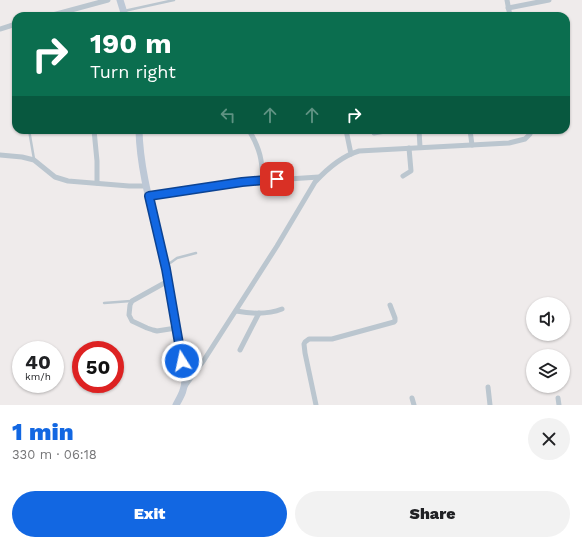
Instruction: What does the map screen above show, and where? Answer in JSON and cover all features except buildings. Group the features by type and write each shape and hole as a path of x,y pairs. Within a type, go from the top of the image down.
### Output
{"main road":[{"path":"120,0 124,12"},
{"path":"138,134 146,186 166,266 185,379 185,386 176,405"}],"street":[{"path":"68,12 108,0"},
{"path":"507,0 509,12"},
{"path":"508,8 549,0"},
{"path":"0,29 12,25"},
{"path":"94,134 97,183"},
{"path":"251,134 261,157 263,180"},
{"path":"347,134 351,154"},
{"path":"419,134 420,147"},
{"path":"471,134 472,145"},
{"path":"185,386 236,311 315,182 340,160 359,151 509,143 525,139 530,134"},
{"path":"402,176 411,171 409,148"},
{"path":"0,154 34,160 50,173 68,181 146,186"},
{"path":"149,196 242,182 319,177"},
{"path":"168,281 132,301 129,315 132,321 153,330 176,328"},
{"path":"316,405 305,353 305,342 309,339 332,339 394,322 396,318 390,305"},
{"path":"236,311 246,313 269,313 282,309"},
{"path":"240,350 259,313"},
{"path":"488,387 490,405"},
{"path":"412,398 414,405"},
{"path":"558,398 559,405"}],"lane":[{"path":"128,12 174,0"},
{"path":"30,134 34,160"},
{"path":"166,266 177,258 196,253"},
{"path":"104,303 132,301"}],"route":[{"path":"182,361 162,248 149,196 242,182 277,179"}]}
